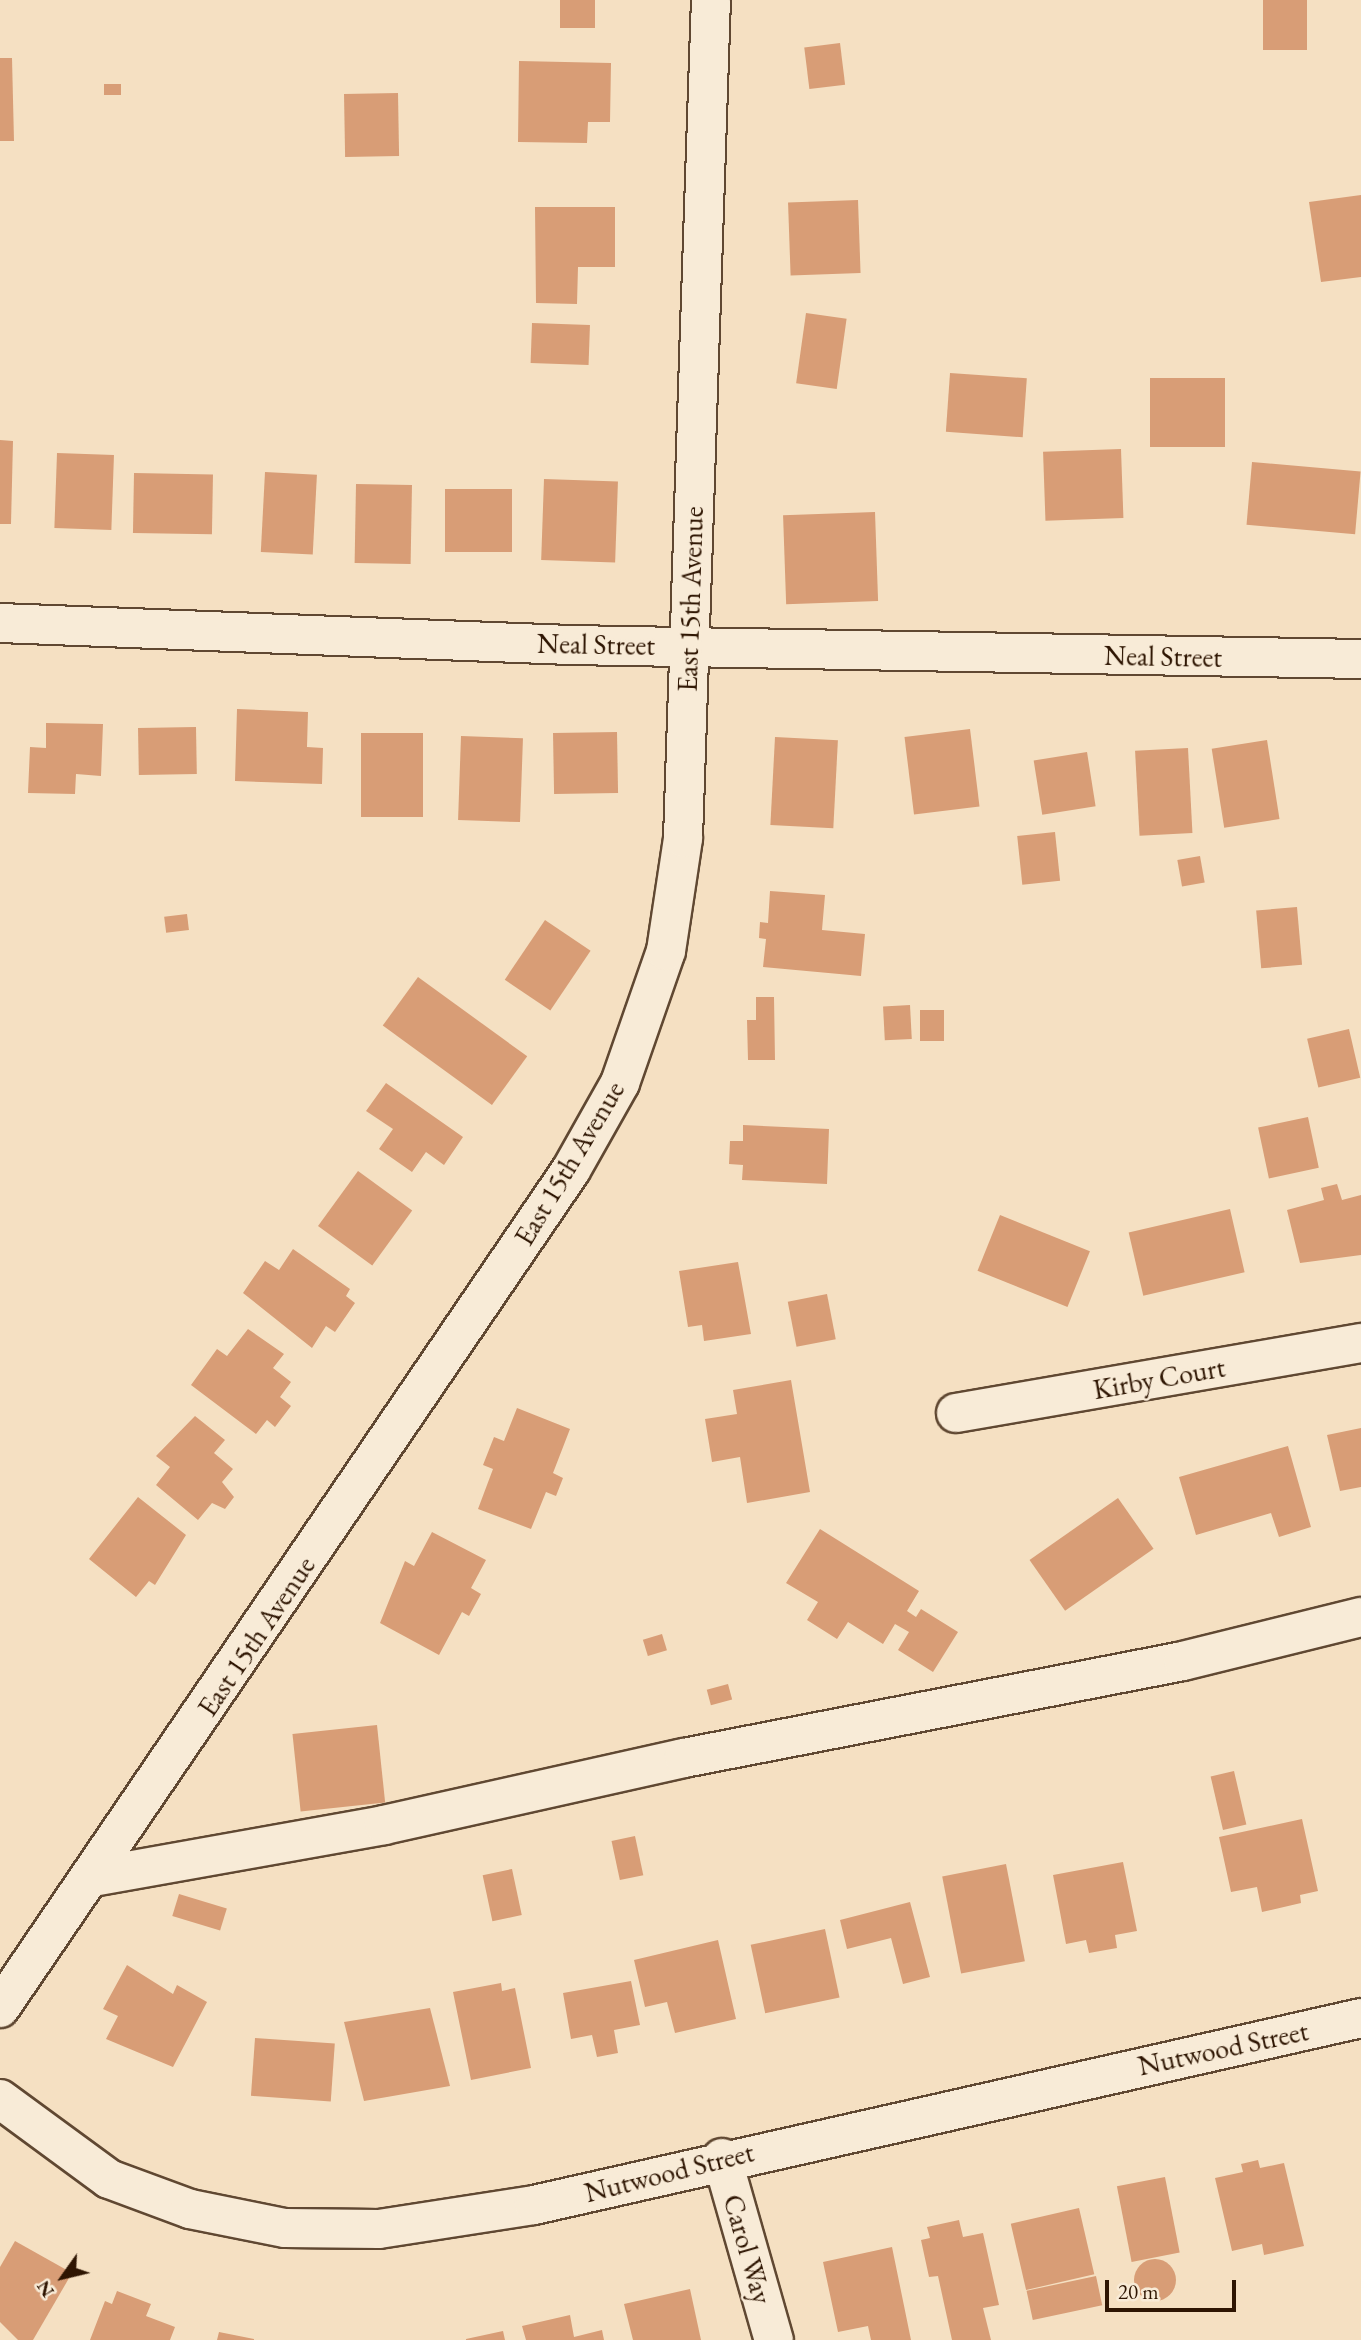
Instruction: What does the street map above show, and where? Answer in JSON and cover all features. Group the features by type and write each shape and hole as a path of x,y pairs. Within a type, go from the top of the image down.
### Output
{"street":[{"name":"East 15th Avenue","path":"0,2008 93,1877 571,1170 620,1083 666,951 683,838 711,0"},
{"name":"Neal Street","path":"0,623 689,645 1361,659"},
{"name":"Kirby Court","path":"956,1413 1361,1343"},
{"path":"93,1877 384,1825 684,1758 1183,1661 1361,1617"},
{"name":"Nutwood Street","path":"0,2099 109,2179 190,2209 285,2228 379,2229 534,2205 722,2158 1361,2018"},
{"name":"Carol Way","path":"722,2158 774,2340"}],"building":[{"path":"560,0 595,0 595,28 560,28"},
{"path":"1263,0 1307,0 1307,50 1263,50"},
{"path":"840,43 845,85 809,89 804,47"},
{"path":"0,58 12,58 14,141 0,141"},
{"path":"519,61 611,63 610,122 588,122 587,143 518,142"},
{"path":"104,84 121,84 121,95 104,95"},
{"path":"398,93 399,156 345,157 344,94"},
{"path":"1361,195 1361,277 1321,282 1309,202"},
{"path":"858,200 861,273 791,275 788,202"},
{"path":"535,207 615,207 615,267 578,267 577,304 536,303"},
{"path":"806,313 847,319 837,389 796,383"},
{"path":"532,323 590,325 589,365 531,363"},
{"path":"950,373 1027,378 1023,437 946,432"},
{"path":"1150,378 1225,378 1225,447 1150,447"},
{"path":"0,440 13,441 11,524 0,524"},
{"path":"1121,449 1123,518 1045,521 1043,452"},
{"path":"57,453 114,455 111,530 54,528"},
{"path":"1252,462 1361,471 1355,534 1247,525"},
{"path":"265,472 317,475 313,555 261,552"},
{"path":"134,473 213,474 212,534 133,533"},
{"path":"544,479 618,482 615,563 541,560"},
{"path":"356,484 412,485 411,564 355,563"},
{"path":"445,489 512,489 512,552 445,552"},
{"path":"875,512 878,601 786,604 783,515"},
{"path":"237,709 308,712 307,747 323,748 322,784 235,781"},
{"path":"46,723 103,724 101,776 76,774 75,794 28,793 30,747 46,748"},
{"path":"196,727 197,774 139,775 138,728"},
{"path":"970,729 980,806 914,814 904,737"},
{"path":"617,732 618,793 554,794 553,733"},
{"path":"361,733 423,733 423,817 361,817"},
{"path":"461,736 523,738 520,822 458,820"},
{"path":"775,737 838,740 833,828 770,825"},
{"path":"1267,740 1280,819 1224,828 1212,749"},
{"path":"1188,748 1192,833 1140,836 1135,751"},
{"path":"1087,752 1096,806 1042,815 1034,760"},
{"path":"1055,832 1060,881 1022,885 1017,836"},
{"path":"1200,856 1205,883 1182,887 1177,860"},
{"path":"770,891 825,895 822,930 865,934 861,976 763,967 766,939 759,938 760,922 768,923"},
{"path":"1297,907 1302,965 1261,968 1256,911"},
{"path":"187,914 189,930 166,933 164,917"},
{"path":"545,920 591,951 550,1010 505,980"},
{"path":"418,977 527,1056 492,1105 383,1026"},
{"path":"756,997 774,997 775,1060 748,1060 747,1020 756,1020"},
{"path":"910,1005 912,1039 885,1040 883,1006"},
{"path":"920,1010 944,1010 944,1041 920,1041"},
{"path":"1349,1029 1360,1078 1318,1087 1307,1039"},
{"path":"386,1083 463,1137 444,1165 426,1152 412,1172 379,1149 393,1129 366,1111"},
{"path":"1308,1117 1319,1168 1269,1178 1258,1128"},
{"path":"743,1125 829,1129 827,1184 742,1180 743,1165 729,1164 730,1141 743,1141"},
{"path":"358,1171 412,1210 372,1265 318,1226"},
{"path":"1337,1184 1342,1200 1361,1195 1361,1255 1300,1263 1287,1210 1324,1200 1321,1188"},
{"path":"1230,1209 1245,1272 1143,1296 1129,1232"},
{"path":"1000,1215 1090,1251 1067,1307 978,1271"},
{"path":"293,1249 350,1289 346,1296 355,1303 335,1332 326,1326 312,1348 243,1293 265,1261 279,1270"},
{"path":"738,1262 751,1334 704,1341 702,1325 688,1327 679,1271"},
{"path":"827,1294 836,1339 797,1347 788,1302"},
{"path":"248,1329 284,1354 273,1368 291,1382 280,1397 291,1406 275,1427 267,1420 256,1434 191,1385 217,1349 227,1356"},
{"path":"791,1380 810,1492 747,1503 740,1457 712,1462 705,1419 737,1414 733,1390"},
{"path":"517,1408 570,1429 553,1473 563,1478 556,1496 546,1492 531,1529 478,1509 493,1469 483,1465 494,1437 504,1441"},
{"path":"195,1416 225,1440 214,1453 233,1469 222,1482 234,1497 225,1509 212,1503 198,1520 156,1485 170,1467 156,1456"},
{"path":"1361,1428 1361,1487 1340,1491 1327,1435"},
{"path":"1288,1446 1311,1527 1279,1537 1271,1513 1196,1535 1179,1477"},
{"path":"138,1497 186,1535 155,1585 149,1581 136,1597 89,1559"},
{"path":"1118,1498 1154,1549 1065,1611 1030,1560"},
{"path":"820,1529 919,1591 907,1611 916,1617 921,1609 958,1632 933,1672 898,1650 909,1632 895,1624 883,1644 848,1622 837,1639 807,1620 818,1602 786,1583"},
{"path":"432,1532 486,1560 471,1588 481,1594 469,1616 462,1612 439,1655 380,1623 405,1561 414,1566"},
{"path":"662,1634 667,1650 648,1656 643,1640"},
{"path":"728,1684 732,1699 711,1705 707,1690"},
{"path":"377,1725 385,1803 301,1811 292,1734"},
{"path":"1234,1771 1246,1825 1223,1830 1211,1776"},
{"path":"1302,1819 1318,1891 1300,1895 1301,1903 1262,1912 1257,1887 1231,1892 1219,1837"},
{"path":"635,1836 643,1875 620,1880 612,1841"},
{"path":"1123,1862 1137,1931 1115,1935 1117,1948 1089,1953 1086,1940 1066,1944 1053,1875"},
{"path":"1006,1864 1025,1961 961,1974 942,1876"},
{"path":"512,1869 522,1915 492,1921 483,1875"},
{"path":"179,1894 227,1909 220,1931 172,1916"},
{"path":"910,1902 930,1977 903,1984 891,1938 847,1949 840,1920"},
{"path":"825,1929 840,1997 765,2013 751,1945"},
{"path":"718,1940 736,2019 675,2033 667,2002 645,2007 634,1960"},
{"path":"127,1965 173,1994 177,1985 207,2002 173,2067 106,2039 118,2016 103,2009"},
{"path":"631,1981 640,2025 614,2030 618,2053 597,2057 592,2035 571,2039 563,1993"},
{"path":"501,1983 502,1991 515,1988 531,2068 471,2080 453,1992"},
{"path":"430,2008 450,2086 364,2101 344,2022"},
{"path":"255,2038 335,2044 331,2101 251,2096"},
{"path":"1258,2160 1260,2168 1284,2163 1304,2246 1264,2255 1262,2244 1232,2251 1215,2178 1243,2172 1241,2164"},
{"path":"1165,2177 1180,2253 1132,2262 1117,2186"},
{"path":"1079,2208 1094,2274 1026,2290 1011,2224"},
{"path":"959,2220 963,2237 983,2233 999,2305 983,2308 991,2340 952,2340 938,2276 929,2277 921,2240 930,2238 927,2227"},
{"path":"15,2241 72,2273 33,2340 18,2340 0,2322 0,2267"},
{"path":"892,2247 911,2340 871,2340 868,2326 838,2332 823,2262"},
{"path":"1155,2259 1170,2265 1176,2280 1170,2295 1155,2301 1140,2295 1134,2280 1140,2265"},
{"path":"1096,2276 1102,2305 1033,2320 1027,2291"},
{"path":"690,2289 701,2340 633,2340 624,2304"},
{"path":"117,2291 151,2304 146,2316 175,2327 170,2340 90,2340 105,2301 112,2304"},
{"path":"570,2315 574,2337 602,2330 604,2340 526,2340 522,2326"},
{"path":"503,2331 505,2340 466,2340 466,2339"},
{"path":"219,2332 254,2339 254,2340 217,2340"}]}
